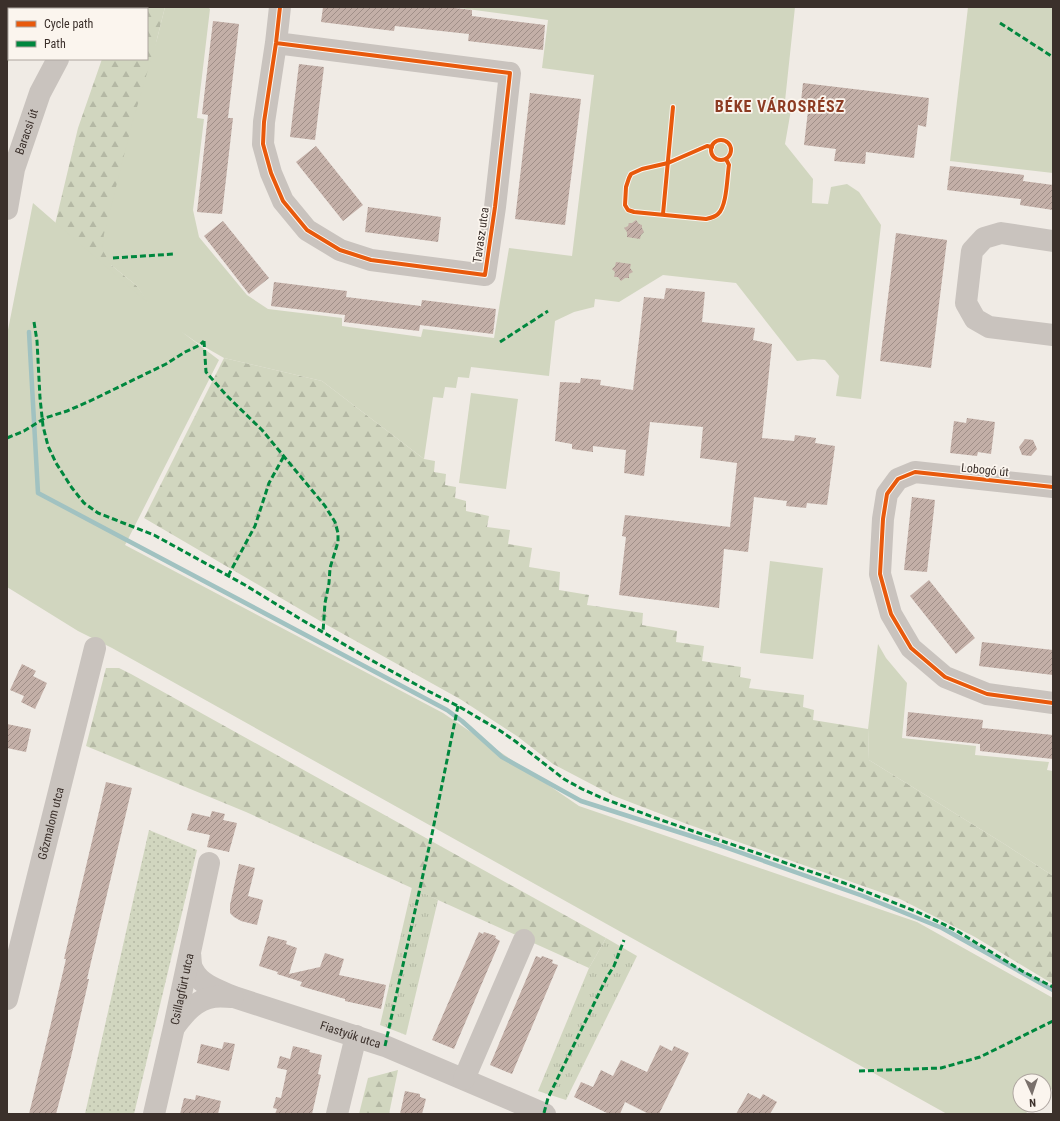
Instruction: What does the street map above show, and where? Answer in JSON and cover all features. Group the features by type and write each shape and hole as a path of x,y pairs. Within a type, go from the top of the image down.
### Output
{"street":[{"name":"Tavasz utca","path":"276,44 510,73 495,207 485,275 371,260 340,250 307,230 283,201 271,173 263,144 264,122 280,7"},
{"name":"Baracsi út","path":"7,209 14,170 21,149 40,93 57,60"},
{"path":"1053,241 1001,233 984,238 972,251 966,303 975,319 989,327 1053,335"},
{"name":"Lobogó út","path":"1053,487 915,472 898,479 887,494 883,519 880,574 891,614 911,648 945,677 987,694 1053,702"},
{"name":"Gőzmalom utca","path":"7,999 95,648"},
{"name":"Csillagfürt utca","path":"154,1114 209,863"},
{"path":"464,1079 524,940"},
{"name":"Fiastyúk utca","path":"190,954 192,968 199,979 234,998 385,1046 546,1114"},
{"name":"Fiastyúk utca","path":"174,1027 188,1010 198,1002 214,997 234,998"},
{"path":"337,1114 356,1036"}],"green space":[{"path":"7,7 46,7 8,8 8,60 9,60 7,64"},
{"path":"165,7 157,39 111,265 137,286 150,304 47,258 78,128 102,60 148,60 148,8 122,8"},
{"path":"165,7 208,7 210,9 197,118 204,119 193,210 199,237 247,295 268,309 342,318 342,326 421,337 423,329 494,338 509,248 572,256 594,75 542,68 548,20 452,7 795,7 785,101 791,110 785,144 813,179 812,203 828,204 831,187 847,184 859,192 881,225 861,399 836,396 839,376 825,360 813,359 797,361 736,283 663,275 619,302 595,299 594,307 574,312 555,321 549,376 471,367 469,378 458,377 456,388 445,387 443,398 433,397 424,459 322,381 224,358 182,332 219,360 125,545 443,713 579,806 917,922 1053,998 1053,1088 1052,1089 1052,1073 1012,1073 1012,1113 1026,1113 1025,1114 947,1114 112,648 78,631 7,587 7,335 33,203 148,303 137,286 111,265 102,249 104,234 132,124"},
{"path":"968,7 1053,7 1053,173 950,161"},
{"path":"224,358 322,381 424,459 435,461 434,472 446,474 445,485 456,487 455,498 466,501 466,511 489,516 487,527 510,530 508,544 532,548 529,567 560,572 559,590 589,595 587,605 643,613 642,625 677,631 676,642 704,646 702,661 741,667 740,677 751,679 749,688 804,695 803,707 814,710 813,720 868,729 869,760 1053,876 1053,984 975,937 900,899 687,824 614,796 553,764 517,736 460,699 327,625 144,518"},
{"path":"471,393 518,399 506,489 459,483"},
{"path":"770,561 823,568 813,659 760,653"},
{"path":"878,644 886,658 907,683 902,738 976,746 975,755 1049,762 1047,770 1053,771 1053,876 869,760 868,729"},
{"path":"106,668 119,668 131,674 606,938 589,968 246,812 86,746"},
{"path":"149,830 197,850 134,1114 85,1114"},
{"path":"412,887 438,900 406,1035 380,1025"},
{"path":"606,938 637,956 566,1100 538,1091 589,968"},
{"path":"398,1070 389,1114 359,1114 368,1078"}],"building":[{"path":"323,7 447,7 472,10 472,16 545,25 543,50 468,41 469,34 395,26 394,31 321,22"},
{"path":"213,21 239,24 228,118 233,118 222,214 197,212 208,115 202,114"},
{"path":"299,64 324,67 315,140 290,137"},
{"path":"803,83 929,98 926,127 918,125 914,158 866,152 865,164 834,161 836,149 804,145 808,111 800,110"},
{"path":"530,93 581,99 565,225 515,219"},
{"path":"316,146 363,205 343,221 296,162"},
{"path":"950,166 1024,175 1023,181 1053,185 1053,210 1020,205 1021,199 947,190"},
{"path":"368,207 441,217 438,242 365,232"},
{"path":"636,220 642,225 644,232 640,239 627,237 627,232 624,228 628,226 629,223"},
{"path":"223,221 269,278 249,294 204,236"},
{"path":"896,233 947,240 931,368 880,361"},
{"path":"616,262 631,264 630,268 633,272 629,274 629,278 625,278 621,281 618,277 614,277 615,272 612,269"},
{"path":"274,282 347,291 346,297 421,306 422,300 496,309 493,334 420,325 419,331 344,322 345,315 271,306"},
{"path":"666,288 705,292 702,322 755,328 753,340 772,344 762,438 794,441 795,435 816,438 815,443 835,446 827,505 807,503 806,508 786,506 787,501 754,497 748,552 724,549 719,608 619,595 626,537 622,536 625,515 730,527 737,463 700,458 703,427 650,422 644,476 624,473 626,450 593,446 593,452 572,449 572,444 555,441 560,382 580,383 581,378 601,380 600,385 633,390 644,297 664,299"},
{"path":"967,418 995,422 991,454 978,452 977,456 950,453 954,421 966,423"},
{"path":"1025,439 1033,440 1037,449 1031,456 1022,455 1019,447"},
{"path":"912,497 935,500 927,572 904,570"},
{"path":"929,580 975,638 956,654 910,596"},
{"path":"982,642 1053,650 1053,675 979,666"},
{"path":"22,664 36,671 33,676 47,683 35,709 21,702 24,696 10,690"},
{"path":"908,712 983,720 982,728 1053,735 1053,759 980,751 980,744 906,736"},
{"path":"7,724 31,729 26,752 7,748"},
{"path":"106,782 132,788 87,979 89,979 71,1057 56,1114 29,1114 66,959 64,959"},
{"path":"212,811 225,814 223,820 237,823 229,852 207,847 210,835 187,830 192,813 210,817"},
{"path":"239,864 255,868 248,896 263,900 257,925 241,921 230,913 230,905"},
{"path":"479,932 496,936 495,938 500,941 454,1049 432,1040"},
{"path":"268,936 287,941 286,944 297,948 289,974 320,967 325,953 344,959 339,975 386,985 381,1009 345,1001 345,999 300,986 302,982 277,974 278,972 259,966"},
{"path":"536,956 541,958 542,956 553,960 552,963 558,965 512,1074 490,1065"},
{"path":"224,1042 235,1044 229,1071 197,1063 201,1044 222,1049"},
{"path":"660,1045 672,1051 674,1046 689,1053 659,1114 649,1114 625,1102 620,1114 609,1114 574,1097 581,1082 593,1087 601,1070 613,1076 621,1060 647,1072"},
{"path":"293,1046 310,1050 309,1052 322,1055 318,1074 321,1075 312,1114 275,1114 277,1109 273,1108 276,1097 281,1098 287,1070 277,1068 280,1056 290,1059"},
{"path":"405,1091 420,1094 420,1097 426,1099 422,1114 400,1114"},
{"path":"748,1093 760,1099 763,1094 777,1102 770,1114 736,1114"},
{"path":"196,1095 221,1101 218,1114 180,1114 184,1098 195,1100"}],"waterway":[{"path":"29,332 38,493 447,710 462,721 502,757 581,801 716,844 863,896 942,928 1053,990"}],"marked path":[{"path":"1000,23 1053,57"},
{"path":"113,258 174,254"},
{"path":"500,342 548,311"},
{"path":"34,322 37,341 43,426 48,446 56,463 72,488 84,503 98,513 154,535 245,585 371,660 458,706 499,730 564,779 582,789 661,820 844,883 915,911 957,931 1022,971 1053,987"},
{"path":"204,341 206,372 226,395 262,430 325,506 335,522 338,533 338,542 330,568 323,632"},
{"path":"7,438 24,431 45,418 67,411 90,401 166,364 185,352 200,345 204,341"},
{"path":"228,576 255,526 269,483 284,456"},
{"path":"385,1046 432,834 458,706"},
{"path":"544,1113 548,1098 607,977 614,966 624,940"},
{"path":"859,1071 941,1068 980,1057 1053,1021"}],"cycle path":[{"path":"276,43 510,73 495,207 485,275 371,260 340,250 307,230 283,201 271,173 263,144 264,122 280,7"},
{"path":"663,214 673,107"},
{"path":"721,140 728,143 731,150 728,157 721,160 714,157 711,150 714,143 721,140"},
{"path":"712,147 707,146 668,163 642,169 631,174 626,187 625,205 628,210 634,212 706,219 715,216 721,210 725,198 729,165 726,159"},
{"path":"1053,487 915,472 898,479 887,494 883,519 880,574 891,614 911,648 945,677 987,694 1053,703"}],"district":[{"name":"BÉKE VÁROSRÉSZ","path":"780,106"}]}
